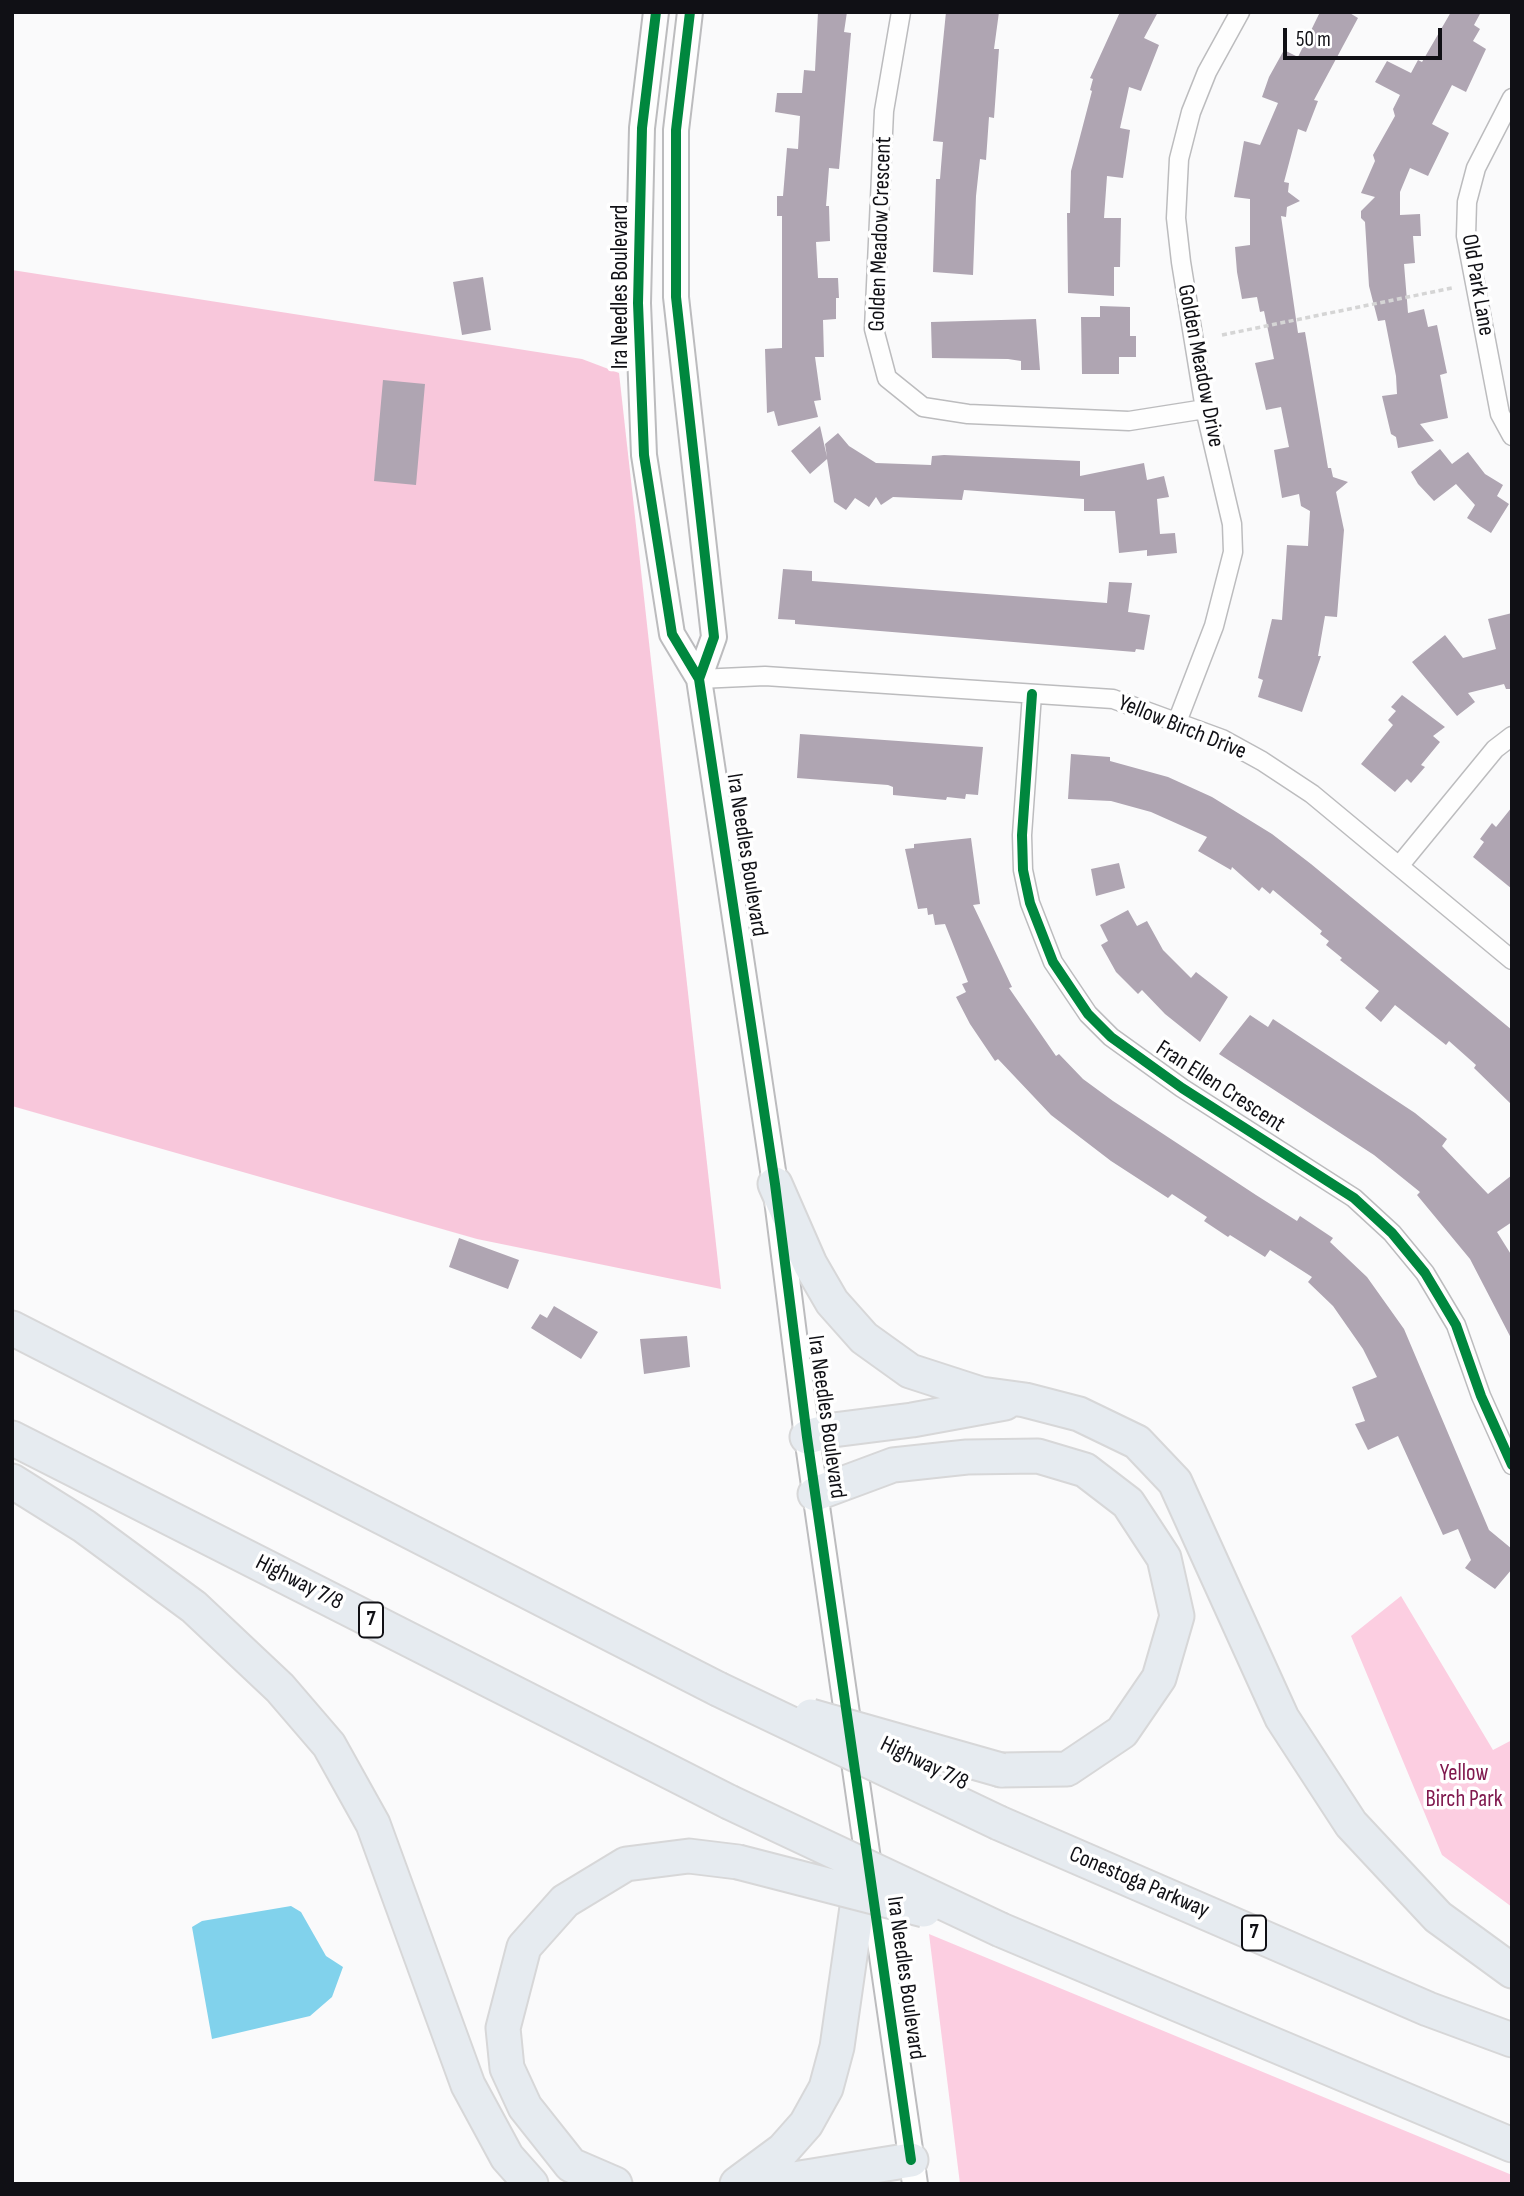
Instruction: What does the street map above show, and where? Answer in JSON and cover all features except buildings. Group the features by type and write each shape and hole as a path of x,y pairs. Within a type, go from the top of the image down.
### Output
{"highway":[{"path":"775,1184 815,1273 832,1302 863,1338 910,1371 981,1394 1025,1399 1079,1414 1137,1441 1175,1482 1282,1718 1351,1824 1438,1917 1512,1971"},
{"name":"Highway 7/8","path":"12,1328 718,1689 999,1823"},
{"path":"807,1437 834,1430 912,1420 1025,1399"},
{"name":"Highway 7/8","path":"12,1438 729,1802 1001,1930"},
{"path":"718,1689 1000,1770 1067,1769 1122,1732 1159,1678 1177,1616 1164,1558 1128,1503 1085,1470 1038,1456 967,1457 893,1465 815,1494"},
{"path":"12,1481 84,1526 194,1607 281,1688 329,1745 373,1824 468,2085 506,2157 531,2184"},
{"name":"Conestoga Parkway","path":"999,1823 1428,2009 1512,2040"},
{"path":"737,2184 783,2150 806,2124 826,2088 837,2047 865,1849"},
{"path":"615,2184 571,2165 524,2107 507,2068 503,2028 524,1947 565,1901 626,1864 688,1856 738,1862 1001,1930"},
{"name":"7","path":"1001,1930 1512,2145"},
{"path":"764,2184 913,2172"}],"main road":[{"name":"Ira Needles Boulevard","path":"656,12 642,128 643,199 638,303 644,455 672,634 699,679 775,1184 807,1437 913,2172"},
{"name":"Ira Needles Boulevard","path":"690,12 676,130 676,297 715,637 699,679"}],"street":[{"name":"Golden Meadow Crescent","path":"901,12 884,111 874,329 887,378 923,407 968,414 1129,421 1205,408"},
{"name":"Golden Meadow Drive","path":"1177,722 1214,626 1233,552 1229,512 1205,408 1175,218 1179,159 1191,113 1207,72 1240,12"},
{"name":"Old Park Lane","path":"1512,98 1476,168 1467,202 1466,236 1500,414 1512,436"},
{"name":"Yellow Birch Drive","path":"699,679 765,676 1113,699 1222,739 1262,761 1312,794 1512,960"},
{"name":"Fran Ellen Crescent","path":"1032,694 1022,835 1023,870 1030,903 1053,962 1088,1014 1111,1037 1182,1088 1353,1198 1392,1233 1424,1273 1456,1325 1481,1396 1512,1465"},
{"path":"1399,866 1495,749 1512,736"}],"path":[{"path":"1222,335 1452,288"}],"green space":[{"name":"Yellow Birch Park","path":"1401,1596 1493,1750 1512,1740 1512,1907 1442,1855 1351,1636"},
{"path":"929,1934 1512,2175 1512,2184 960,2184"}],"shaded area":[{"path":"12,270 582,359 619,373 721,1289 477,1239 12,1106"}],"water":[{"path":"291,1906 301,1912 326,1956 343,1967 332,1997 310,2016 212,2039 192,1927 202,1921"}],"cycle path":[{"path":"656,12 642,128 638,303 644,455 672,634 699,679 775,1184 807,1437 911,2160"},
{"path":"690,12 676,130 676,297 714,637 699,679"},
{"path":"1032,694 1022,835 1023,870 1030,903 1053,962 1088,1014 1111,1037 1182,1088 1354,1198 1392,1233 1425,1273 1456,1325 1481,1396 1512,1465"}]}
